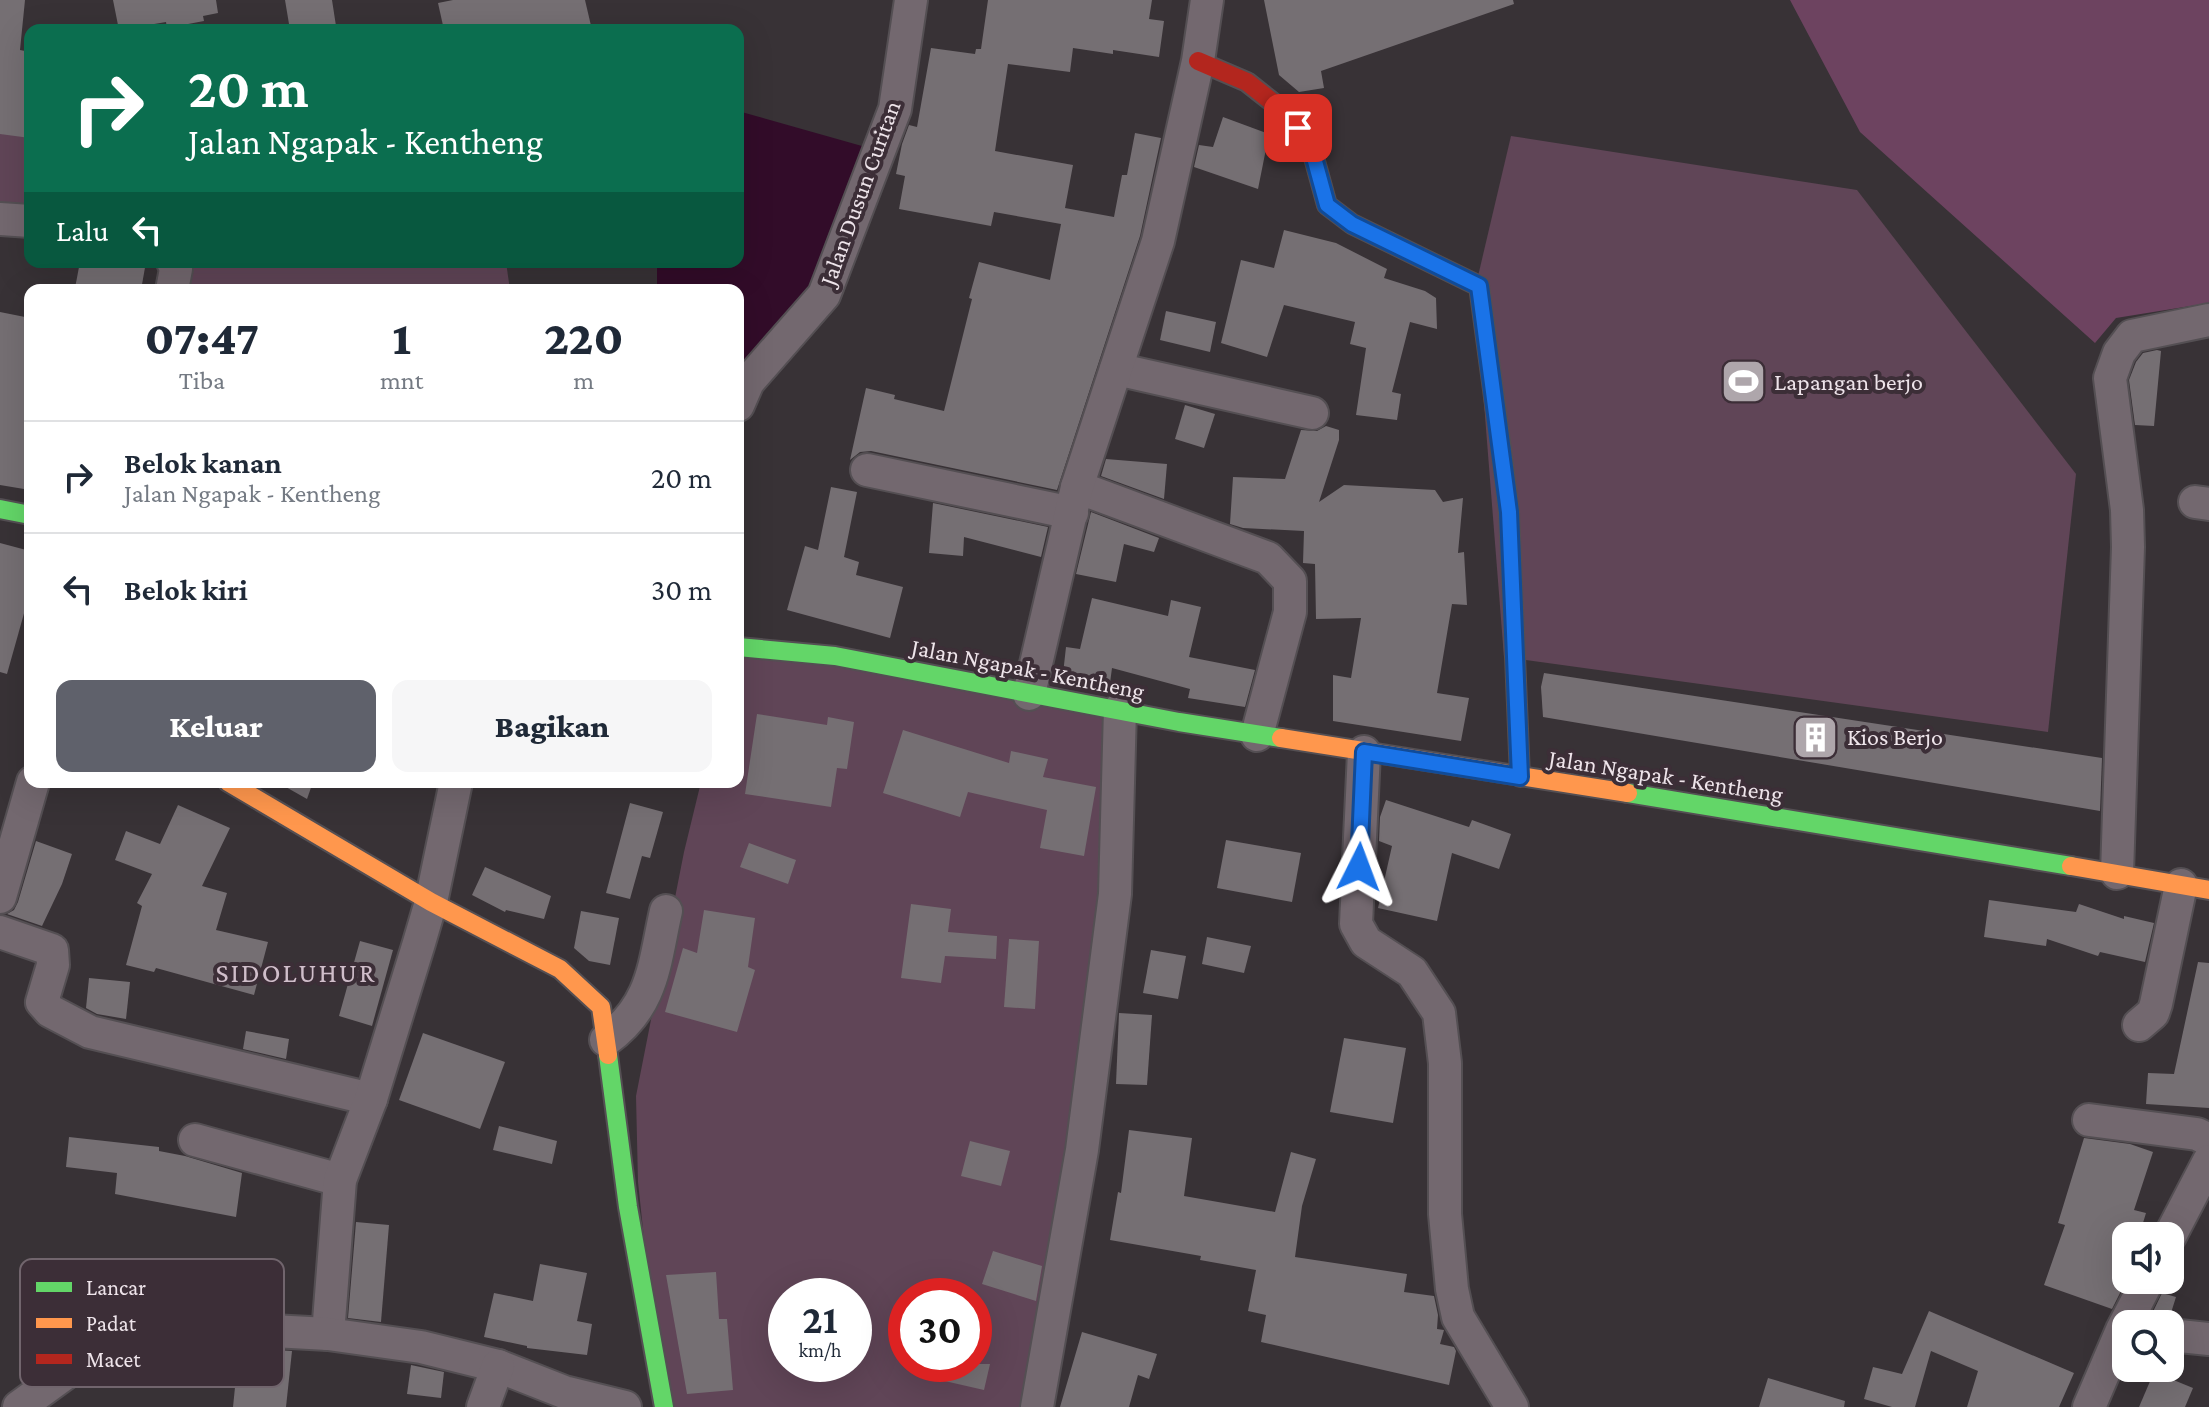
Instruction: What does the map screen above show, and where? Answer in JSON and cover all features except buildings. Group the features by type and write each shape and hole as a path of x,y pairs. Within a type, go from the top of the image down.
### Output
{"street":[{"name":"Jalan Dusun Curitan","path":"744,391 748,382 824,295 895,109 911,0"},
{"path":"1029,694 1074,500 1158,241 1198,61 1207,0"},
{"path":"1198,61 1247,82 1285,112 1310,143 1327,205 1352,224 1479,286 1509,512 1520,777"},
{"path":"0,219 24,221"},
{"path":"2117,873 2128,547 2127,510 2110,378 2119,353 2132,336 2209,320"},
{"path":"1116,369 1312,413"},
{"path":"867,470 1074,500 1268,558 1290,581 1290,612 1257,735"},
{"path":"0,509 24,514"},
{"name":"Jalan Ngapak - Kentheng","path":"744,648 835,656 1257,735 2195,887"},
{"path":"1037,1407 1082,1150 1115,894 1120,709"},
{"path":"1364,752 1356,924 1366,942 1412,972 1439,1013 1445,1063 1445,1214 1452,1289 1458,1317 1512,1407"},
{"path":"0,897 31,788"},
{"path":"238,788 431,902 560,969 601,1007 628,1207 664,1407"},
{"path":"328,1334 340,1180 371,1099 431,902 455,788"},
{"path":"2139,1025 2153,1013 2195,887"},
{"path":"606,1040 623,1028 641,1004 666,911"},
{"path":"0,932 52,950 53,965 42,1002 50,1011 90,1032 371,1099"},
{"path":"2089,1120 2197,1134 2209,1140"},
{"path":"195,1140 340,1180"},
{"path":"2177,1222 2209,1161"},
{"path":"284,1332 328,1334 421,1347 498,1366 564,1392 625,1407"},
{"path":"2184,1336 2209,1339"},
{"path":"2089,1407 2112,1356"},
{"path":"483,1407 498,1366"},
{"path":"19,1407 46,1387"}],"shaded area":[{"path":"1790,0 2209,0 2209,303 2116,318 2095,343 1860,132"},
{"path":"744,113 869,148 820,291 750,371 744,367 744,284 657,284 657,268 744,268"},
{"path":"24,128 24,221 0,219 0,130"},
{"name":"Lapangan berjo","path":"1511,136 1857,190 2076,474 2048,732 1504,657 1475,289"},
{"path":"183,268 507,268 509,284 182,284"},
{"path":"744,648 1120,709 1115,894 1037,1407 662,1407 638,1182 636,1096 700,788 744,788"}],"traffic: fast":[{"path":"1501,449 1509,512 1520,777"},
{"path":"0,509 24,514"},
{"path":"744,648 835,656 1179,722 1281,738"},
{"path":"1628,793 2071,866"},
{"path":"608,1055 628,1207 664,1407"}],"traffic: slow":[{"path":"1281,738 1628,793"},
{"path":"238,788 431,902 560,969 601,1007 608,1055"},
{"path":"2071,866 2209,890"}],"traffic: jam":[{"path":"1198,61 1247,82 1285,112 1310,143 1327,205 1352,224 1479,286 1501,449"}],"place":[{"name":"Lapangan berjo","path":"1743,382"},
{"name":"Kios Berjo","path":"1816,737"}],"district":[{"name":"SIDOLUHUR","path":"296,972"}],"route":[{"path":"1298,128 1310,143 1327,205 1352,224 1479,286 1509,512 1520,777 1364,752 1359,867"}]}
